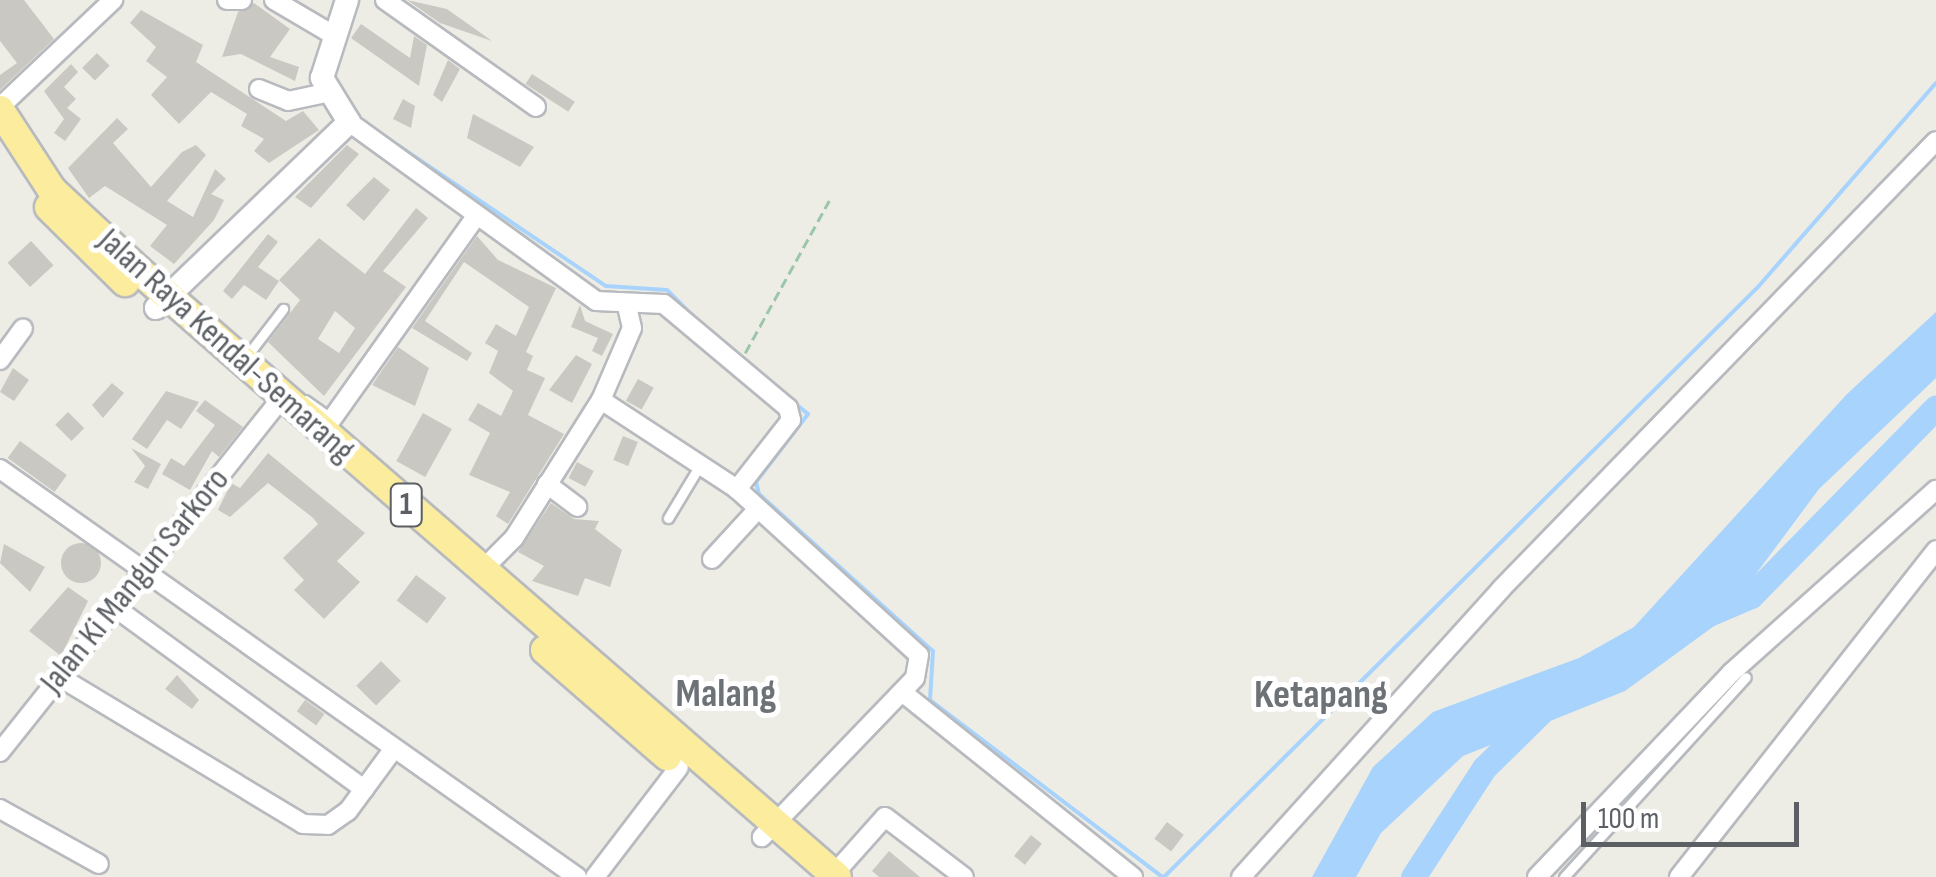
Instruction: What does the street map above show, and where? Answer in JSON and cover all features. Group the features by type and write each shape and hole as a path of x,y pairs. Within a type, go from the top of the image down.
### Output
{"highway":[{"name":"Jalan Raya Kendal-Semarang","path":"0,109 52,190 163,302 680,767 768,829"},
{"name":"Jalan Raya Kendal-Semarang","path":"0,143 76,238 243,364 283,406 327,426 768,829 826,876"}],"street":[{"path":"0,109 112,0"},
{"path":"227,0 242,0"},
{"path":"274,0 330,32"},
{"path":"347,0 330,32 326,93 349,122 596,301 627,306 664,304 793,414 738,489"},
{"path":"385,0 536,107"},
{"path":"259,89 288,101 326,93"},
{"path":"163,302 349,122"},
{"path":"1241,877 1501,589 1936,140"},
{"path":"327,426 476,216"},
{"path":"482,570 547,484 601,400 632,328 627,306"},
{"path":"0,360 23,328"},
{"path":"601,400 738,489 915,646 915,678 768,829"},
{"name":"Jalan Ki Mangun Sarkoro","path":"0,752 58,676 283,406"},
{"path":"0,469 150,568 392,751 577,877"},
{"path":"547,484 576,507"},
{"path":"1537,877 1731,673 1936,490"},
{"path":"712,559 758,509"},
{"path":"1680,877 1936,550"},
{"path":"116,610 364,789"},
{"path":"58,676 290,820 328,826 364,789 392,751"},
{"path":"902,692 1132,877"},
{"path":"0,714 20,723"},
{"path":"595,877 680,767"},
{"path":"0,808 98,864"},
{"path":"826,876 885,816 964,877"}],"lane":[{"path":"243,364 283,310"},
{"path":"668,518 700,465"},
{"path":"1564,877 1746,678"}],"path":[{"path":"742,358 829,201"}],"water":[{"path":"1936,312 1936,378 1819,489 1721,621 1625,691 1463,756 1381,833 1356,877 1312,877 1373,767 1433,712 1579,658 1634,627 1847,394"}],"building":[{"path":"0,0 24,0 54,39 0,90 0,75 17,63 0,41"},
{"path":"407,0 447,9 492,41 440,23"},
{"path":"254,3 290,29 270,57 299,67 295,81 241,54 222,57 238,12"},
{"path":"141,10 203,45 196,62 286,121 303,111 319,130 269,163 254,151 264,139 241,126 247,114 211,92 179,124 151,95 167,77 146,61 156,47 130,23"},
{"path":"361,24 410,58 414,36 427,45 419,86 351,38"},
{"path":"97,53 110,66 95,81 82,68"},
{"path":"448,60 460,69 442,102 433,95"},
{"path":"71,64 78,72 64,87 76,99 67,108 81,119 65,141 54,133 64,119 44,91"},
{"path":"532,74 575,102 568,112 525,84"},
{"path":"403,99 415,106 411,128 393,119"},
{"path":"473,114 534,147 520,167 467,138"},
{"path":"117,118 128,129 113,143 151,187 182,152 196,145 206,155 167,201 193,217 215,169 226,179 211,194 224,200 214,220 174,264 150,246 167,225 105,186 89,198 68,168"},
{"path":"347,145 359,154 311,208 295,197"},
{"path":"374,177 390,190 364,221 346,205"},
{"path":"416,208 428,218 383,271 406,287 324,396 268,342 300,300 279,280 319,238 365,274","holes":["335,311 355,328 339,353 318,339"]},
{"path":"268,234 278,242 258,267 279,281 266,300 244,285 232,299 223,291"},
{"path":"477,236 498,260 556,288 526,352 533,356 527,370 545,378 528,415 564,434 508,524 496,516 510,492 469,475 490,433 468,420 478,403 501,416 513,391 489,373 498,351 485,343 496,324 516,336 529,307 464,262 425,321 472,353 467,361 412,328"},
{"path":"31,241 54,265 30,287 8,263"},
{"path":"580,305 585,321 613,334 602,356 592,351 598,338 571,327"},
{"path":"398,347 429,368 415,406 372,385"},
{"path":"576,355 592,364 572,403 549,390"},
{"path":"13,368 29,380 14,401 0,392"},
{"path":"638,379 654,388 642,410 626,401"},
{"path":"112,383 124,393 103,418 92,405"},
{"path":"166,391 199,402 181,429 167,420 147,449 132,439"},
{"path":"205,400 243,427 219,457 212,451 190,490 162,474 171,458 184,466 215,425 196,411"},
{"path":"68,412 84,428 72,441 55,425"},
{"path":"423,413 452,429 425,477 396,461"},
{"path":"623,436 638,442 628,466 613,460"},
{"path":"20,441 67,475 55,492 8,458"},
{"path":"131,448 161,464 148,489 134,482 145,466"},
{"path":"268,453 365,533 337,561 360,582 324,619 294,590 304,580 283,558 318,524 312,517 268,483 230,517 218,510 231,483 240,488"},
{"path":"577,462 594,471 585,487 569,478"},
{"path":"551,503 574,519 599,521 595,529 622,550 610,587 585,578 578,596 532,581 544,566 518,552"},
{"path":"81,543 95,549 101,563 95,577 81,583 67,577 61,563 67,549"},
{"path":"4,544 45,567 30,592 0,563"},
{"path":"416,575 446,598 427,623 397,601"},
{"path":"68,587 88,601 61,656 29,631"},
{"path":"381,661 401,681 376,706 356,686"},
{"path":"177,675 199,700 192,709 165,689"},
{"path":"305,700 324,714 316,725 297,711"},
{"path":"1167,822 1184,835 1171,851 1154,839"},
{"path":"1031,835 1042,844 1025,865 1014,856"},
{"path":"889,851 920,877 879,877 872,871"}],"waterway":[{"path":"1164,877 1758,287 1936,83"},
{"path":"365,123 606,286 667,290 706,329"},
{"path":"767,380 808,414 756,482 759,494 933,651 930,700 1162,877"},
{"path":"1704,616 1751,596 1936,407"},
{"path":"1413,877 1484,768 1541,712"}],"district":[{"name":"Malang","path":"726,694"},
{"name":"Ketapang","path":"1321,695"}]}
